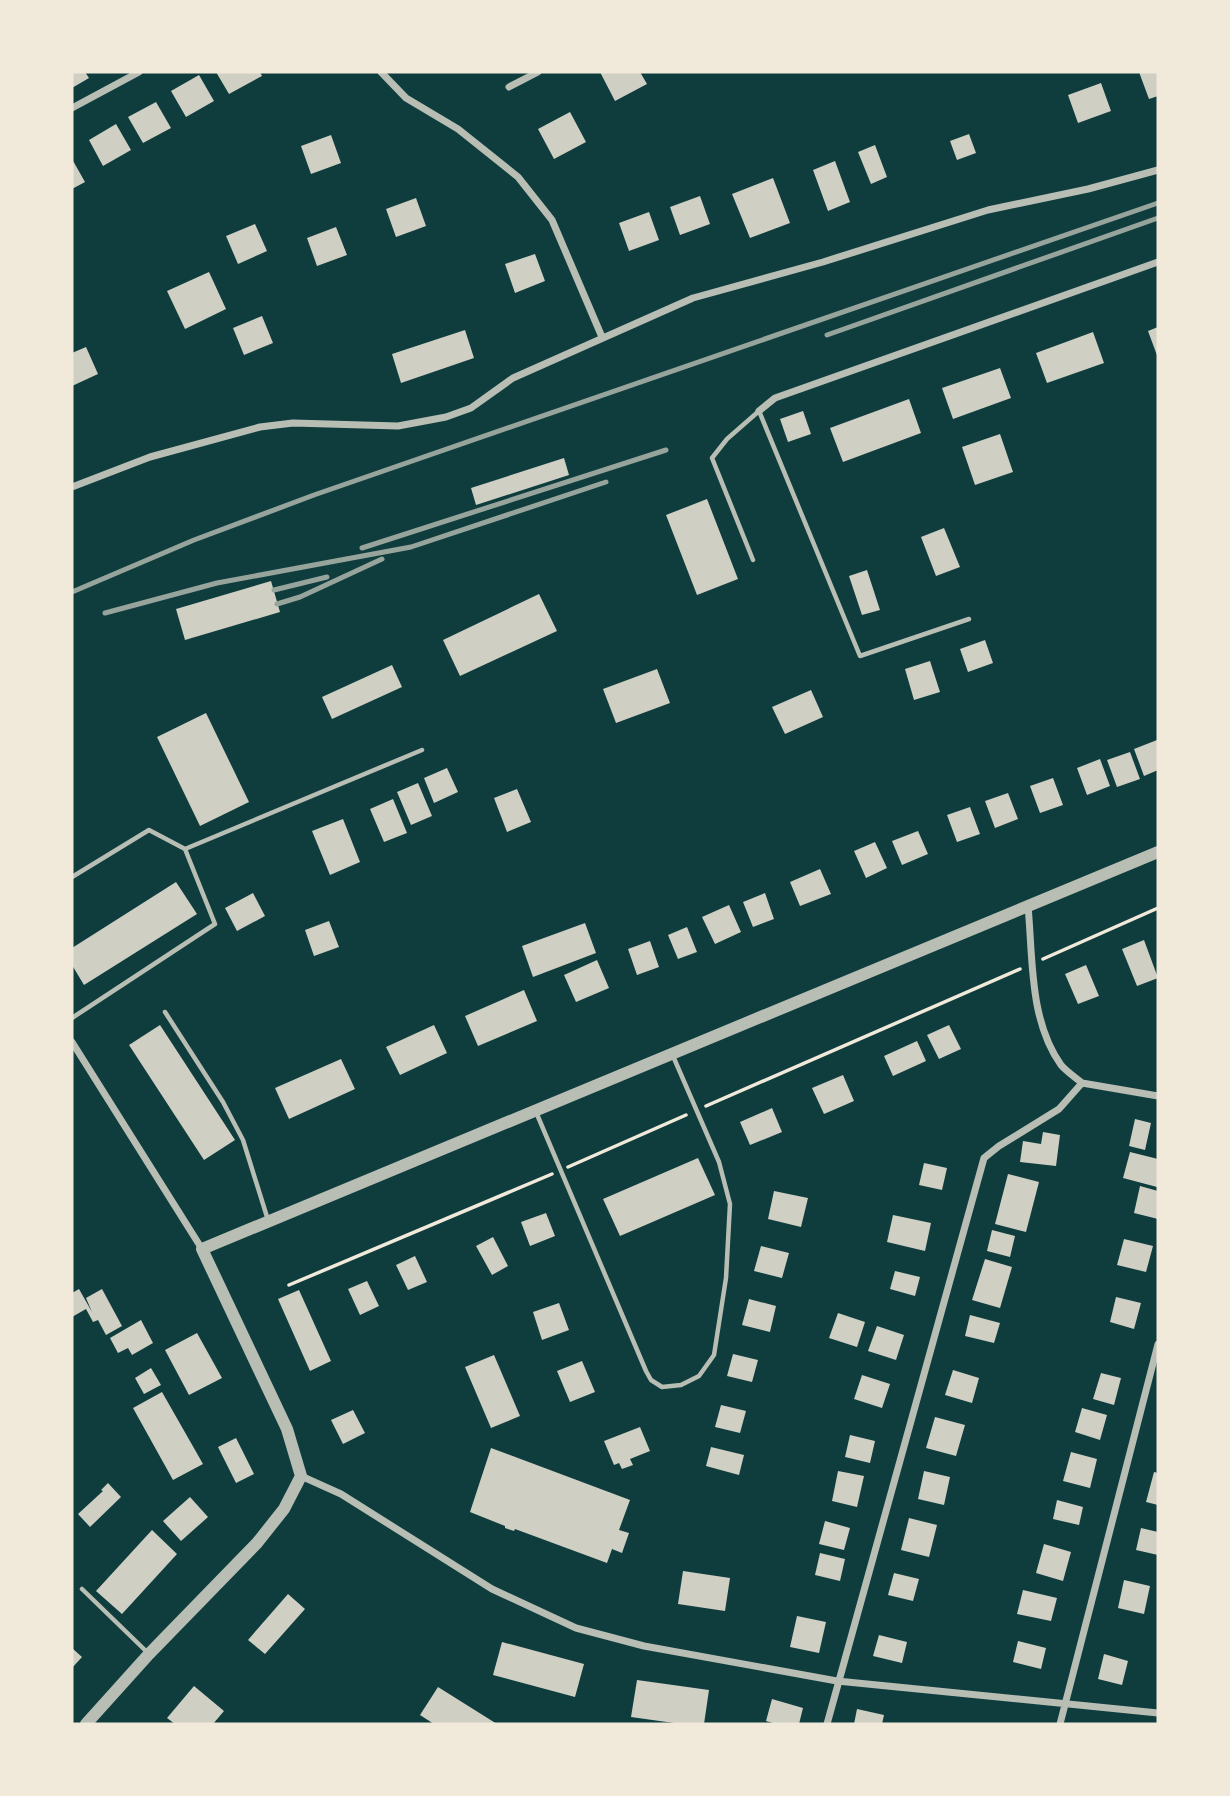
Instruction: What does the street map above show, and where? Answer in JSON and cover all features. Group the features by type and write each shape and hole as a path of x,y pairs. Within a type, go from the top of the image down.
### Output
{"street":[{"path":"72,108 139,72"},
{"path":"381,72 406,98 458,129 518,177 552,220 602,337"},
{"path":"509,87 538,72"},
{"path":"72,487 150,457 260,427 293,423 398,426 446,416 471,408 513,378 693,298 823,262 988,210 1088,189 1158,170"},
{"path":"759,411 775,398 1158,262"},
{"path":"202,1249 1158,852"},
{"path":"1028,906 1035,1000 1050,1047 1063,1067 1082,1083 1158,1096"},
{"path":"72,1042 202,1249 287,1429 301,1476 284,1509 257,1543 149,1654 86,1724"},
{"path":"827,1724 984,1158 1059,1109 1082,1083"},
{"path":"1060,1724 1158,1344"},
{"path":"301,1476 341,1494 492,1589 576,1628 643,1646 837,1681 1158,1713"}],"lane":[{"path":"753,560 712,458 727,439 759,411 860,656 969,619"},
{"path":"186,849 422,750"},
{"path":"72,877 149,830 186,849 215,924 72,1018"},
{"path":"165,1012 223,1102 243,1140 268,1221"},
{"path":"536,1111 646,1371 651,1380 662,1387 681,1385 699,1376 714,1355 726,1278 730,1204 719,1161 672,1055"},
{"path":"82,1589 149,1654"}],"path":[{"path":"289,1285 561,1170 1158,908"}],"building":[{"path":"72,72 85,72 89,78 72,88"},
{"path":"216,72 260,72 262,76 229,94"},
{"path":"600,72 640,72 647,84 615,101"},
{"path":"1139,72 1158,72 1158,96 1149,99"},
{"path":"199,75 214,101 186,117 171,91"},
{"path":"1101,83 1111,111 1078,123 1068,95"},
{"path":"156,102 171,128 143,143 128,117"},
{"path":"570,112 586,142 554,159 538,129"},
{"path":"116,124 131,150 103,166 89,140"},
{"path":"969,134 976,153 957,160 950,141"},
{"path":"331,135 341,163 311,174 301,146"},
{"path":"875,145 887,177 871,184 858,152"},
{"path":"72,159 85,182 72,189"},
{"path":"835,161 850,202 828,211 813,170"},
{"path":"773,178 790,223 750,238 732,194"},
{"path":"700,196 710,224 680,235 670,207"},
{"path":"416,198 426,226 396,237 386,209"},
{"path":"649,212 659,240 629,251 619,223"},
{"path":"255,224 267,251 238,264 226,236"},
{"path":"336,227 347,255 317,266 307,238"},
{"path":"535,254 545,281 515,293 505,264"},
{"path":"209,272 226,309 185,329 167,291"},
{"path":"262,316 273,343 244,355 233,328"},
{"path":"1158,327 1158,358 1148,331"},
{"path":"465,330 474,358 401,383 392,354"},
{"path":"1093,332 1104,363 1047,383 1036,353"},
{"path":"86,347 98,374 72,386 72,353"},
{"path":"1000,368 1011,398 953,419 942,388"},
{"path":"909,399 921,433 843,462 830,428"},
{"path":"803,411 811,434 788,442 780,419"},
{"path":"1000,434 1013,472 975,485 962,447"},
{"path":"564,458 569,475 476,505 471,488"},
{"path":"707,499 738,579 697,595 666,515"},
{"path":"944,528 960,567 936,576 921,537"},
{"path":"867,570 880,610 862,615 849,576"},
{"path":"271,581 280,612 185,640 176,609"},
{"path":"539,594 557,631 460,676 443,640"},
{"path":"985,640 993,663 968,672 960,649"},
{"path":"930,661 940,692 914,700 905,669"},
{"path":"392,665 402,687 332,719 322,697"},
{"path":"657,669 670,703 616,723 603,689"},
{"path":"811,690 823,717 785,734 772,707"},
{"path":"206,713 249,802 200,826 157,737"},
{"path":"1157,740 1158,770 1144,776 1134,749"},
{"path":"1130,752 1140,779 1117,787 1107,760"},
{"path":"1100,759 1110,786 1087,795 1077,768"},
{"path":"447,768 458,792 434,803 424,778"},
{"path":"1053,778 1063,805 1040,813 1030,786"},
{"path":"418,783 432,816 411,825 397,792"},
{"path":"517,789 531,822 507,832 494,798"},
{"path":"1008,793 1018,819 995,828 985,801"},
{"path":"393,799 407,833 384,842 370,809"},
{"path":"970,807 980,834 957,842 947,815"},
{"path":"343,819 360,862 330,875 312,831"},
{"path":"918,831 928,854 902,865 892,841"},
{"path":"875,842 887,868 866,878 854,851"},
{"path":"820,869 831,894 800,906 790,882"},
{"path":"176,882 197,914 84,985 72,965 72,948"},
{"path":"253,893 265,916 237,931 225,908"},
{"path":"765,893 774,919 753,927 743,902"},
{"path":"729,905 741,932 715,944 702,917"},
{"path":"329,921 339,947 314,956 305,930"},
{"path":"585,923 596,953 533,977 522,946"},
{"path":"687,927 697,952 678,959 668,935"},
{"path":"1144,940 1158,978 1137,986 1122,949"},
{"path":"650,941 659,967 637,975 628,949"},
{"path":"597,960 609,988 576,1002 564,975"},
{"path":"1086,965 1099,996 1078,1004 1065,974"},
{"path":"524,990 537,1021 478,1046 465,1016"},
{"path":"160,1025 235,1140 204,1160 129,1045"},
{"path":"434,1025 447,1053 400,1075 386,1047"},
{"path":"949,1025 961,1049 939,1059 927,1035"},
{"path":"917,1041 926,1061 893,1076 884,1056"},
{"path":"341,1059 355,1089 289,1119 275,1088"},
{"path":"843,1075 854,1101 824,1114 812,1088"},
{"path":"772,1108 782,1132 750,1145 740,1122"},
{"path":"1135,1119 1151,1123 1145,1150 1129,1146"},
{"path":"1043,1132 1060,1135 1056,1166 1020,1162 1023,1141 1041,1144"},
{"path":"1130,1152 1158,1159 1157,1187 1123,1178"},
{"path":"698,1158 715,1195 620,1236 603,1199"},
{"path":"924,1163 947,1168 942,1190 919,1185"},
{"path":"1008,1174 1039,1182 1026,1232 995,1224"},
{"path":"1140,1186 1158,1191 1158,1219 1134,1213"},
{"path":"774,1191 808,1198 801,1227 768,1219"},
{"path":"546,1213 555,1236 530,1246 521,1222"},
{"path":"893,1215 931,1223 925,1251 887,1242"},
{"path":"992,1230 1015,1236 1010,1257 987,1251"},
{"path":"493,1237 508,1266 492,1275 476,1246"},
{"path":"1124,1239 1153,1246 1146,1272 1117,1265"},
{"path":"761,1246 789,1253 782,1278 754,1271"},
{"path":"415,1256 427,1282 408,1290 396,1265"},
{"path":"985,1259 1012,1267 1000,1308 972,1300"},
{"path":"895,1271 920,1277 915,1296 890,1289"},
{"path":"367,1281 379,1306 360,1315 348,1289"},
{"path":"79,1289 92,1312 86,1298 102,1289 122,1326 106,1335 98,1320 93,1322 86,1309 72,1317 72,1293"},
{"path":"299,1290 331,1361 310,1371 278,1299"},
{"path":"1116,1297 1141,1303 1134,1329 1110,1322"},
{"path":"749,1299 776,1306 770,1332 742,1325"},
{"path":"559,1303 569,1330 542,1340 533,1312"},
{"path":"838,1313 865,1322 857,1347 829,1338"},
{"path":"970,1315 1000,1323 994,1343 965,1336"},
{"path":"141,1320 153,1343 132,1355 128,1348 118,1353 110,1338"},
{"path":"877,1326 904,1335 896,1360 868,1351"},
{"path":"197,1333 222,1378 189,1395 165,1350"},
{"path":"733,1354 758,1360 752,1382 727,1376"},
{"path":"494,1355 520,1416 491,1428 465,1367"},
{"path":"582,1361 595,1392 570,1402 557,1371"},
{"path":"151,1368 161,1385 144,1394 135,1378"},
{"path":"953,1370 979,1378 972,1403 945,1395"},
{"path":"1101,1373 1121,1378 1114,1405 1093,1399"},
{"path":"862,1375 890,1384 882,1408 854,1399"},
{"path":"162,1392 203,1464 173,1480 133,1408"},
{"path":"721,1405 746,1411 740,1433 715,1427"},
{"path":"1082,1408 1107,1415 1100,1440 1075,1432"},
{"path":"353,1410 365,1433 343,1444 331,1420"},
{"path":"935,1417 965,1425 956,1456 926,1448"},
{"path":"640,1427 650,1451 630,1459 633,1465 622,1469 619,1463 614,1465 604,1441"},
{"path":"850,1435 875,1441 870,1463 845,1457"},
{"path":"236,1438 254,1474 236,1483 218,1447"},
{"path":"711,1447 744,1455 739,1475 706,1466"},
{"path":"491,1448 630,1500 619,1530 629,1533 622,1553 612,1549 607,1563 515,1529 505,1528 470,1512"},
{"path":"1071,1452 1097,1459 1090,1488 1063,1481"},
{"path":"838,1471 864,1476 857,1507 832,1501"},
{"path":"924,1471 950,1477 944,1505 918,1499"},
{"path":"1154,1472 1158,1473 1158,1505 1146,1502"},
{"path":"108,1483 121,1497 90,1527 78,1514"},
{"path":"190,1497 208,1517 181,1541 163,1521"},
{"path":"1057,1500 1083,1507 1079,1525 1053,1519"},
{"path":"909,1518 937,1525 929,1557 901,1550"},
{"path":"825,1521 850,1528 844,1550 819,1544"},
{"path":"1141,1528 1158,1532 1158,1555 1136,1550"},
{"path":"152,1530 177,1554 122,1614 96,1591"},
{"path":"1044,1544 1071,1552 1063,1581 1036,1573"},
{"path":"820,1553 845,1559 840,1581 815,1575"},
{"path":"683,1571 730,1578 725,1611 678,1604"},
{"path":"894,1573 919,1579 913,1601 888,1595"},
{"path":"1124,1580 1150,1586 1144,1614 1118,1608"},
{"path":"1023,1590 1057,1598 1051,1621 1017,1614"},
{"path":"288,1594 305,1609 265,1654 248,1640"},
{"path":"797,1616 826,1622 819,1653 790,1647"},
{"path":"879,1635 907,1642 902,1663 873,1656"},
{"path":"1018,1641 1046,1648 1041,1669 1013,1662"},
{"path":"502,1642 584,1664 575,1697 493,1675"},
{"path":"72,1648 82,1657 72,1668"},
{"path":"1104,1654 1128,1661 1122,1685 1098,1679"},
{"path":"637,1680 709,1690 704,1724 681,1724 631,1717"},
{"path":"194,1686 224,1711 213,1724 175,1724 167,1718"},
{"path":"438,1687 497,1724 434,1724 420,1715"},
{"path":"772,1699 803,1708 799,1724 766,1721"},
{"path":"857,1709 884,1715 882,1724 854,1724"}],"railway":[{"path":"72,592 194,540 314,495 1158,203"},
{"path":"827,335 1158,218"},
{"path":"362,548 666,450"},
{"path":"105,613 217,583 411,547 606,482"},
{"path":"277,604 300,597 382,559"},
{"path":"274,590 327,577"}]}
